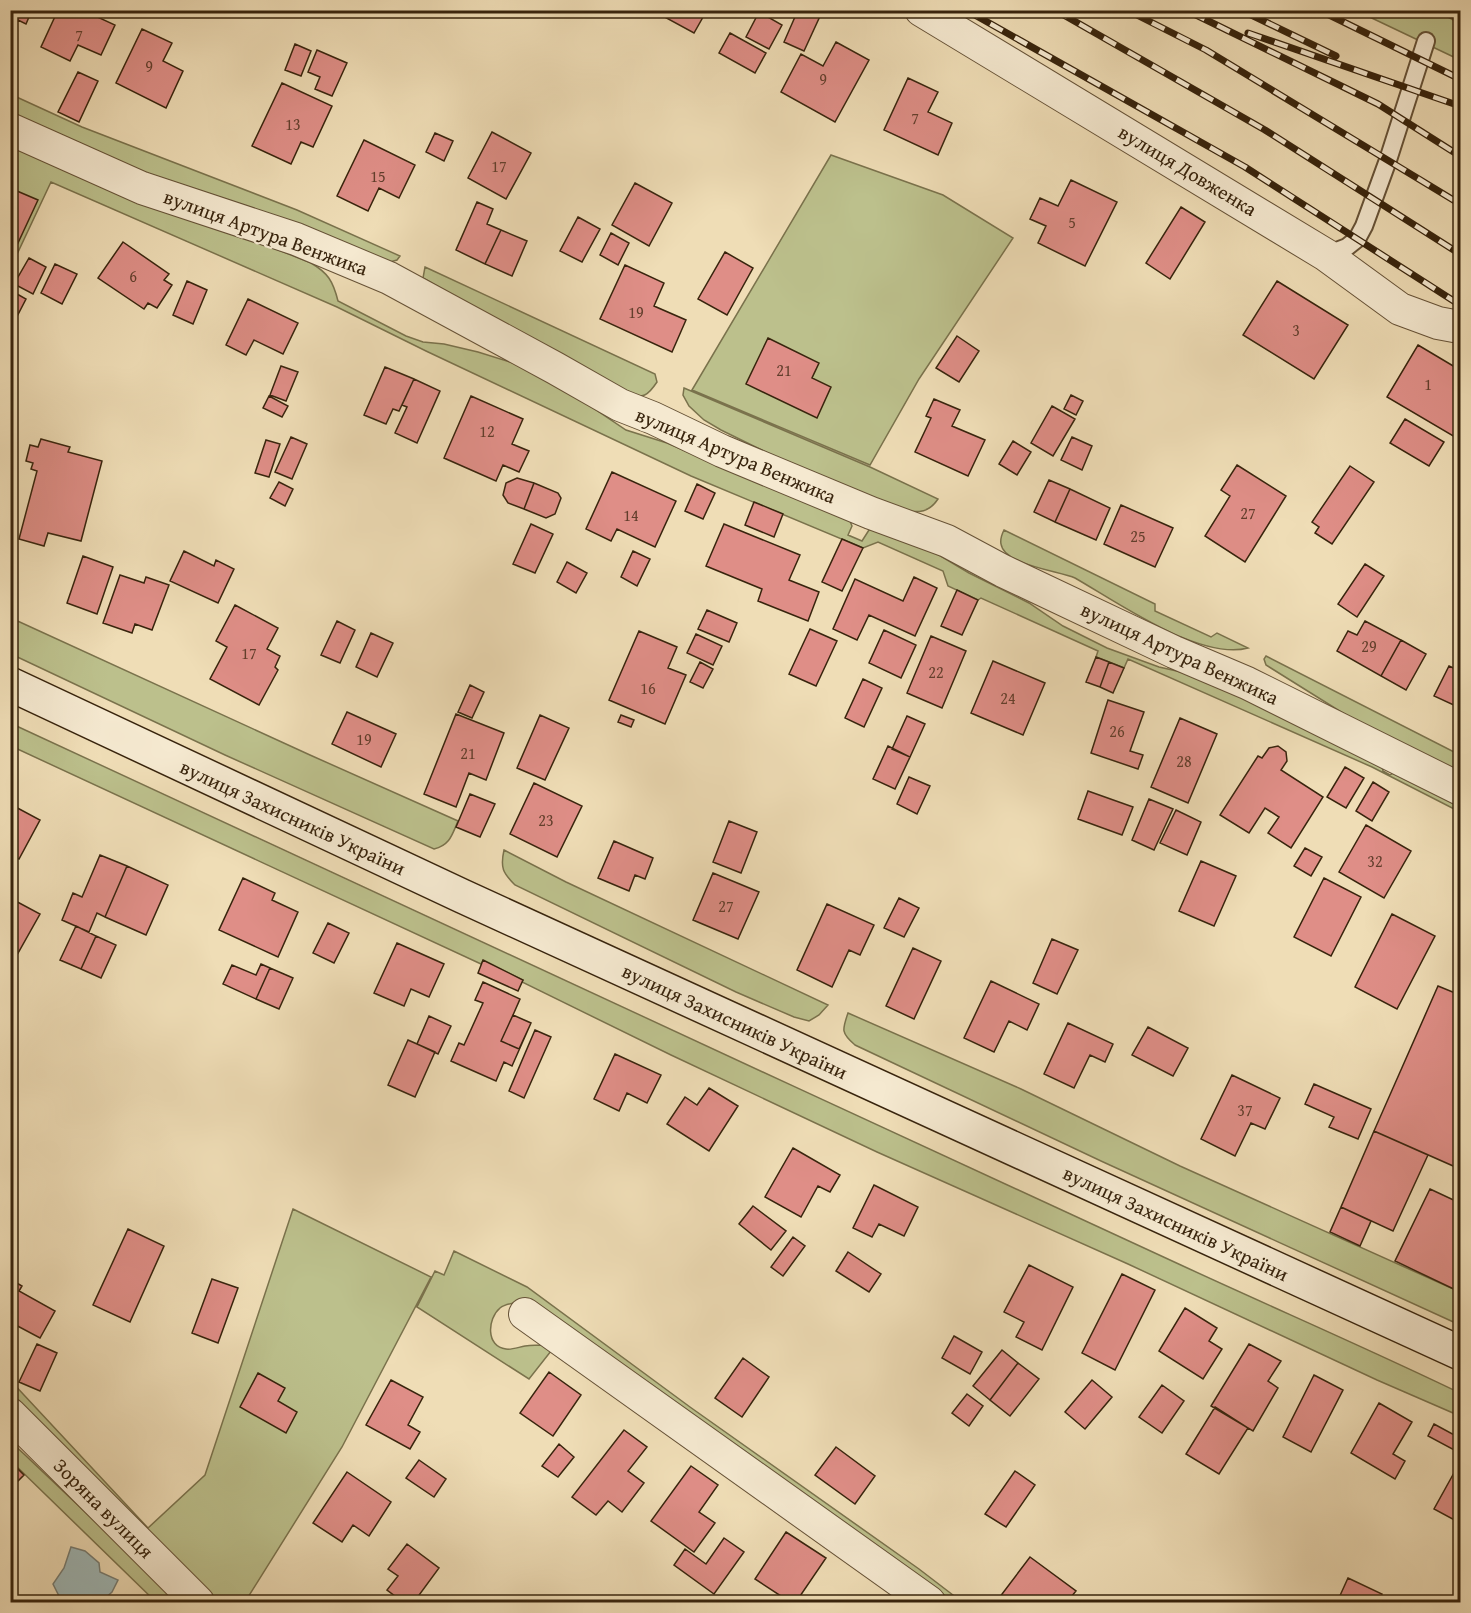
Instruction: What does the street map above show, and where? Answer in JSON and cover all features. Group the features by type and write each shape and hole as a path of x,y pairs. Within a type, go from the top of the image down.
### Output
{"street":[{"name":"вулиця Довженка","path":"921,10 1326,255 1400,309 1438,323 1454,326"},
{"name":"вулиця Артура Венжика","path":"10,129 142,188 296,239 389,278 620,405 722,451 947,542 1174,652 1247,682 1461,789"},
{"name":"вулиця Захисників України","path":"10,684 473,901 1461,1353"},
{"path":"525,1314 929,1602"},
{"name":"Зоряна вулиця","path":"10,1414 198,1602"}],"lane":[{"path":"1326,255 1347,247 1357,239 1364,226 1426,41"}],"green space":[{"path":"1357,11 1438,11 1460,24 1460,60"},
{"path":"10,94 82,127 297,210 400,256 397,260 390,262 185,189 11,116"},
{"path":"11,143 311,263 329,278 338,301 406,336 423,342 478,352 513,363 553,381 626,430 667,443 850,521 852,526 848,535 862,541 869,530 878,528 934,552 969,573 1029,603 1063,626 1107,648 1159,667 1190,674 1314,730 1382,766 1383,771 1390,775 1393,773 1460,803 1460,812 1372,767 1128,659 1124,668 1096,657 1098,651 981,598 978,600 948,586 943,571 878,542 863,548 691,476 337,307 51,182 11,267"},
{"path":"831,155 943,195 1013,238 919,379 870,465 692,390"},
{"path":"425,267 655,374 657,382 645,395 627,396 423,278"},
{"path":"684,388 870,467 938,499 926,510 901,511 780,459 704,420 689,406 683,395"},
{"path":"1004,530 1155,604 1155,611 1211,637 1217,633 1248,648 1229,650 1183,638 1159,627 1075,578 1022,562 1004,551 1001,537"},
{"path":"11,618 458,821 452,835 444,845 434,849 225,755 11,654"},
{"path":"1266,656 1460,755 1460,776 1362,725 1266,665 1264,659"},
{"path":"10,723 449,928 1460,1393 1460,1416 877,1152 671,1055 483,961 481,964 11,746"},
{"path":"504,850 566,882 828,1005 819,1015 809,1021 794,1017 736,992 515,885 503,870"},
{"path":"848,1013 1021,1089 1180,1166 1460,1292 1460,1325 1101,1161 855,1045 844,1031"},
{"path":"293,1209 431,1277 342,1447 245,1602 216,1602 11,1398 10,1380 148,1528 205,1475"},
{"path":"454,1251 527,1287 962,1602 954,1602 799,1490 522,1302 505,1305 496,1313 491,1332 492,1338 499,1347 508,1349 549,1345 690,1451 551,1351 529,1379 417,1307 435,1271 444,1275"},
{"path":"10,1441 180,1602 156,1602 11,1461"}],"water":[{"path":"71,1547 85,1551 99,1563 100,1572 118,1580 112,1592 101,1602 62,1602 53,1584 64,1568"}],"building":[{"path":"10,10 32,10 26,24 18,20 10,38"},
{"path":"58,10 92,10 95,12 93,15 115,25 101,55 78,45 70,61 41,47"},
{"path":"661,10 707,10 694,33 659,14"},
{"path":"798,10 814,10 821,14 804,51 784,42"},
{"path":"759,12 782,25 769,49 746,37"},
{"path":"142,29 172,43 163,61 183,71 166,108 116,83"},
{"path":"730,33 766,53 755,73 719,53"},
{"path":"836,42 869,60 835,122 781,92 801,54 823,66"},
{"path":"295,44 311,51 301,76 285,70"},
{"path":"317,50 347,63 332,96 315,89 320,77 308,72"},
{"path":"78,72 98,81 79,122 58,112"},
{"path":"908,78 938,92 928,112 952,123 938,155 884,130"},
{"path":"282,83 332,106 313,147 301,142 291,164 252,146"},
{"path":"492,132 531,153 506,199 468,178"},
{"path":"435,133 453,141 444,161 426,152"},
{"path":"364,140 415,165 399,198 379,188 368,211 337,196"},
{"path":"1071,180 1117,202 1085,266 1038,243 1046,226 1030,219 1040,198 1058,206"},
{"path":"635,183 672,203 649,246 612,225"},
{"path":"10,188 38,200 11,258 10,258"},
{"path":"477,202 493,209 487,224 501,230 485,264 456,250"},
{"path":"1181,207 1205,222 1170,279 1146,263"},
{"path":"578,217 600,229 582,262 560,251"},
{"path":"501,230 527,241 512,276 485,264"},
{"path":"611,233 629,243 618,265 600,255"},
{"path":"123,242 169,274 164,280 172,285 157,308 148,303 144,309 98,278"},
{"path":"725,252 753,268 727,315 698,299"},
{"path":"29,258 46,267 33,294 14,284"},
{"path":"55,264 77,274 62,304 41,293"},
{"path":"625,265 664,283 654,306 686,320 672,352 600,319"},
{"path":"187,281 207,290 193,324 173,315"},
{"path":"1277,281 1348,325 1314,379 1243,335"},
{"path":"10,290 26,299 11,328 10,328"},
{"path":"248,299 298,323 283,354 254,340 246,355 226,345"},
{"path":"957,336 979,351 959,382 936,368"},
{"path":"768,338 819,363 812,378 831,387 817,418 746,384"},
{"path":"1418,345 1460,370 1460,440 1387,397"},
{"path":"281,366 298,372 286,401 270,395"},
{"path":"385,367 414,379 399,411 393,409 386,424 364,415"},
{"path":"414,379 440,391 417,443 395,433 407,407 402,405"},
{"path":"1071,395 1083,401 1076,415 1064,409"},
{"path":"269,396 288,406 282,417 263,408"},
{"path":"471,396 523,419 512,444 529,451 519,472 503,465 496,481 444,458"},
{"path":"934,399 960,410 952,426 985,440 968,476 915,452 931,418 926,416"},
{"path":"1052,406 1075,419 1053,456 1031,443"},
{"path":"1405,419 1444,442 1429,466 1390,443"},
{"path":"291,437 307,444 292,479 275,472"},
{"path":"1072,437 1092,446 1082,470 1061,460"},
{"path":"41,439 70,447 68,452 102,461 81,541 48,533 44,546 19,539 37,471 31,469 33,463 26,461 30,445 38,447"},
{"path":"266,440 280,444 269,477 255,473"},
{"path":"1013,441 1031,452 1017,475 999,464"},
{"path":"1237,465 1286,496 1245,562 1205,536 1230,496 1221,490"},
{"path":"1350,466 1374,482 1332,544 1315,533 1319,527 1312,522"},
{"path":"612,472 676,501 655,547 617,529 611,541 586,529"},
{"path":"517,478 534,483 524,509 508,503 503,495 506,483"},
{"path":"1049,480 1070,489 1055,522 1034,512"},
{"path":"279,482 293,489 285,506 270,498"},
{"path":"534,483 558,493 561,498 555,514 546,518 524,509"},
{"path":"697,484 715,493 703,519 685,511"},
{"path":"1070,489 1110,508 1096,540 1055,522"},
{"path":"754,502 783,514 774,537 745,525"},
{"path":"1121,505 1173,528 1155,567 1104,544"},
{"path":"531,524 553,534 535,573 513,564"},
{"path":"724,524 800,555 789,580 819,592 808,621 758,601 762,589 706,566"},
{"path":"842,539 863,548 842,591 822,582"},
{"path":"184,551 214,566 216,560 234,569 218,603 170,581"},
{"path":"633,551 650,559 637,586 621,577"},
{"path":"83,556 113,567 97,614 67,603"},
{"path":"567,562 587,573 576,593 557,582"},
{"path":"1365,564 1384,576 1357,617 1338,604"},
{"path":"120,575 144,583 146,577 169,585 152,630 135,624 132,633 103,623"},
{"path":"914,577 937,588 915,636 869,615 857,640 833,629 855,579 903,601"},
{"path":"957,590 978,600 962,635 941,626"},
{"path":"235,605 278,628 267,649 280,656 275,667 278,670 259,705 210,679 227,647 216,641"},
{"path":"707,610 737,623 729,642 698,629"},
{"path":"337,621 355,630 340,663 321,655"},
{"path":"1365,621 1401,640 1381,676 1337,651 1348,631 1357,635"},
{"path":"810,629 837,641 816,686 789,674"},
{"path":"884,630 916,645 901,678 869,663"},
{"path":"639,631 677,647 668,668 686,675 665,724 609,700"},
{"path":"371,633 393,643 377,677 356,667"},
{"path":"696,634 722,646 713,665 687,653"},
{"path":"931,636 966,651 942,708 907,693"},
{"path":"1401,640 1426,654 1406,690 1381,676"},
{"path":"1096,657 1109,662 1100,687 1086,682"},
{"path":"993,661 1045,683 1023,735 971,713"},
{"path":"700,662 713,669 703,688 690,682"},
{"path":"1109,662 1124,668 1113,693 1100,687"},
{"path":"1449,666 1460,671 1458,707 1434,696"},
{"path":"863,679 882,688 864,727 845,718"},
{"path":"470,685 484,692 472,718 458,712"},
{"path":"1108,700 1144,712 1130,751 1143,755 1138,769 1091,753"},
{"path":"347,712 396,734 381,767 332,744"},
{"path":"456,714 504,733 486,780 469,773 456,807 424,794"},
{"path":"540,715 569,728 545,780 517,768"},
{"path":"621,715 634,720 631,727 618,722"},
{"path":"907,716 925,724 910,757 892,749"},
{"path":"1180,718 1217,734 1188,803 1151,787"},
{"path":"888,746 910,757 895,789 873,779"},
{"path":"1278,746 1286,752 1287,761 1281,770 1323,797 1291,848 1268,833 1279,817 1265,808 1249,833 1220,815 1258,756 1262,758 1269,748"},
{"path":"1345,767 1364,778 1346,808 1327,797"},
{"path":"909,777 930,786 917,814 897,804"},
{"path":"1373,782 1389,792 1372,821 1356,811"},
{"path":"534,783 582,806 557,857 510,834"},
{"path":"1088,791 1133,807 1122,835 1078,819"},
{"path":"470,794 495,804 480,837 456,827"},
{"path":"1149,799 1173,809 1154,850 1132,840"},
{"path":"10,804 40,820 19,859 10,855"},
{"path":"1176,810 1201,822 1187,855 1160,843"},
{"path":"729,821 757,832 741,873 713,862"},
{"path":"1366,825 1411,851 1384,898 1339,872"},
{"path":"614,841 653,858 645,879 635,875 629,891 598,878"},
{"path":"1305,848 1322,857 1311,876 1294,866"},
{"path":"100,855 127,866 105,917 97,913 89,932 62,920 73,893 82,897"},
{"path":"1201,861 1236,876 1214,926 1179,911"},
{"path":"127,866 168,885 146,935 105,917"},
{"path":"713,873 759,892 738,939 693,920"},
{"path":"243,878 275,893 272,900 298,912 278,957 219,930"},
{"path":"1324,878 1361,897 1331,956 1294,937"},
{"path":"10,898 40,914 13,962 10,961"},
{"path":"899,898 919,908 904,937 884,928"},
{"path":"827,904 874,925 860,955 849,950 832,987 797,970"},
{"path":"1392,914 1435,936 1397,1009 1355,987"},
{"path":"328,923 349,933 334,963 313,953"},
{"path":"76,926 96,936 81,969 60,960"},
{"path":"96,936 116,945 101,978 81,969"},
{"path":"1052,939 1078,950 1057,994 1033,983"},
{"path":"397,943 444,964 429,997 411,989 404,1006 374,993"},
{"path":"913,948 941,961 914,1019 886,1006"},
{"path":"483,960 523,980 518,991 478,973"},
{"path":"261,964 270,968 256,999 223,984 232,965 256,975"},
{"path":"270,968 293,978 279,1009 256,999"},
{"path":"991,981 1039,1004 1027,1030 1009,1021 994,1052 964,1038"},
{"path":"483,982 520,999 513,1015 531,1023 512,1066 504,1062 496,1081 451,1061 459,1043 464,1045 483,1003 475,1000"},
{"path":"1438,986 1460,995 1460,1169 1374,1131"},
{"path":"513,1015 531,1023 519,1049 501,1041"},
{"path":"429,1016 451,1026 438,1054 417,1044"},
{"path":"1068,1023 1113,1044 1105,1062 1090,1055 1074,1088 1044,1074"},
{"path":"1148,1027 1188,1048 1173,1076 1132,1055"},
{"path":"535,1030 551,1037 524,1098 509,1091"},
{"path":"408,1040 435,1052 415,1097 388,1085"},
{"path":"615,1054 661,1075 647,1103 627,1093 619,1111 594,1099"},
{"path":"1232,1075 1280,1098 1265,1129 1251,1123 1235,1156 1201,1139"},
{"path":"1314,1084 1371,1109 1358,1139 1329,1127 1334,1117 1305,1104"},
{"path":"709,1088 738,1106 709,1151 667,1124 685,1097 697,1105"},
{"path":"1374,1131 1428,1155 1393,1231 1341,1207"},
{"path":"793,1148 840,1175 830,1192 818,1186 801,1217 765,1197"},
{"path":"874,1185 918,1207 904,1236 879,1224 872,1237 853,1228"},
{"path":"1430,1189 1460,1203 1460,1292 1395,1261"},
{"path":"753,1206 786,1231 771,1250 739,1224"},
{"path":"1341,1207 1371,1221 1360,1246 1330,1232"},
{"path":"128,1229 164,1246 130,1322 93,1305"},
{"path":"793,1237 805,1246 783,1276 771,1267"},
{"path":"848,1252 881,1274 869,1292 836,1271"},
{"path":"1029,1265 1073,1287 1042,1350 1016,1337 1024,1322 1004,1312"},
{"path":"1122,1274 1155,1290 1115,1370 1082,1353"},
{"path":"10,1279 22,1286 19,1291 55,1311 40,1338 10,1322"},
{"path":"212,1279 238,1288 218,1343 192,1333"},
{"path":"1185,1308 1217,1328 1209,1341 1222,1349 1203,1379 1159,1351"},
{"path":"954,1336 982,1352 970,1374 942,1358"},
{"path":"37,1344 57,1353 40,1391 19,1382"},
{"path":"1249,1344 1281,1361 1268,1381 1278,1388 1253,1431 1211,1406"},
{"path":"1002,1350 1018,1363 990,1400 973,1386"},
{"path":"743,1358 769,1377 742,1417 715,1398"},
{"path":"1018,1363 1039,1379 1010,1416 990,1400"},
{"path":"549,1372 581,1395 553,1436 520,1413"},
{"path":"258,1373 285,1388 278,1401 297,1412 286,1433 240,1407"},
{"path":"1314,1375 1343,1390 1311,1452 1283,1437"},
{"path":"391,1380 423,1397 408,1425 420,1432 410,1449 366,1425"},
{"path":"1092,1380 1112,1397 1085,1429 1065,1412"},
{"path":"1162,1385 1184,1401 1162,1433 1139,1417"},
{"path":"967,1394 983,1406 969,1426 952,1413"},
{"path":"1379,1403 1412,1422 1393,1454 1405,1461 1395,1479 1351,1453"},
{"path":"1215,1407 1248,1428 1219,1474 1186,1454"},
{"path":"1434,1424 1460,1438 1456,1451 1428,1436"},
{"path":"624,1430 647,1447 628,1471 644,1483 622,1512 608,1501 596,1515 572,1497"},
{"path":"559,1444 574,1457 558,1477 542,1466"},
{"path":"836,1447 875,1476 855,1504 815,1475"},
{"path":"419,1460 446,1479 434,1497 406,1478"},
{"path":"10,1461 24,1475 10,1489"},
{"path":"1460,1462 1460,1523 1434,1509"},
{"path":"691,1466 718,1485 699,1512 715,1523 694,1552 651,1521"},
{"path":"1015,1471 1035,1485 1006,1527 985,1514"},
{"path":"347,1472 391,1502 369,1536 353,1525 342,1542 313,1523"},
{"path":"786,1532 826,1558 796,1602 790,1602 755,1579"},
{"path":"724,1538 744,1552 714,1594 674,1565 685,1549 706,1564"},
{"path":"407,1544 439,1568 414,1602 403,1602 387,1590 398,1576 388,1569"},
{"path":"1030,1557 1076,1591 1067,1602 996,1602"},
{"path":"1348,1578 1382,1594 1378,1602 1338,1600"}],"railway":[{"path":"966,10 1245,167 1460,305"},
{"path":"1055,10 1265,130 1460,254"},
{"path":"1127,10 1206,50 1460,204"},
{"path":"1241,10 1336,56"},
{"path":"1319,10 1460,79"},
{"path":"1192,13 1378,104 1460,156"},
{"path":"1248,33 1460,106"}]}
